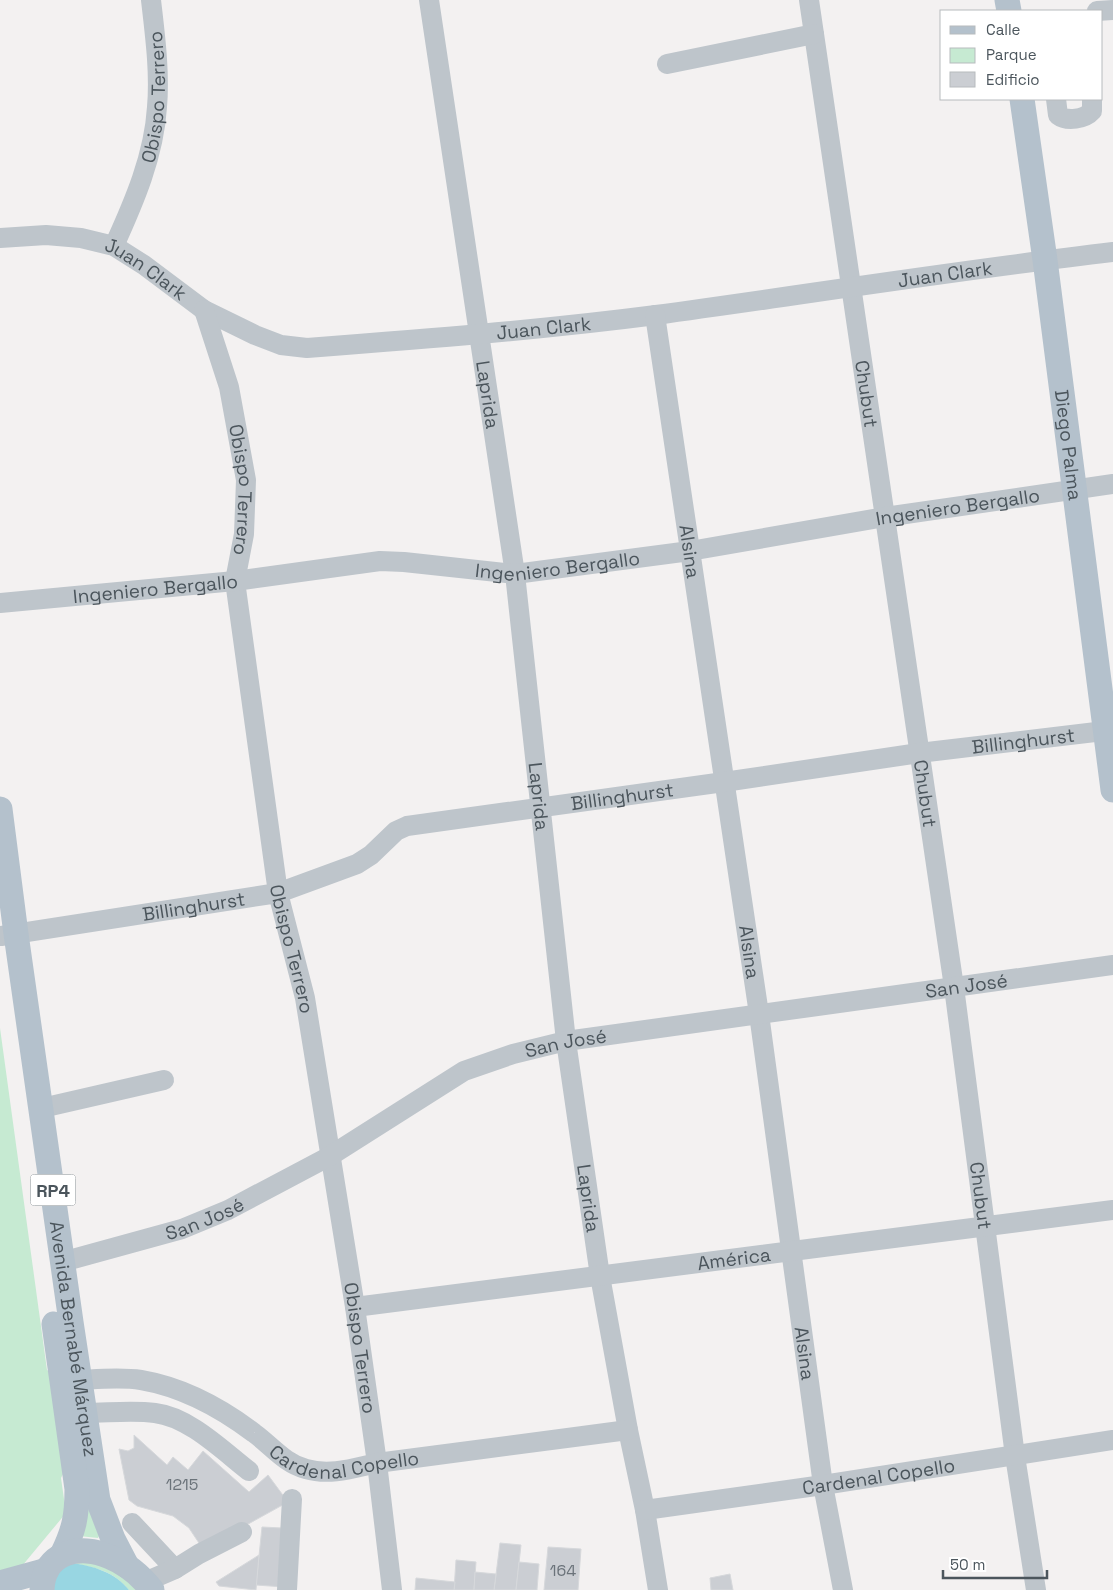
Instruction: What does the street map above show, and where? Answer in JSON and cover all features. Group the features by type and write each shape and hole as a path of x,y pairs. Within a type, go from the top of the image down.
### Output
{"main road":[{"name":"Diego Palma","path":"1022,100 1074,488 1109,730 1113,790"},
{"name":"Avenida Bernabé Márquez","path":"0,809 5,934 77,1489 77,1512 74,1527 50,1572"},
{"name":"Avenida Bernabé Márquez","path":"5,934 42,1108 62,1262 98,1500 113,1539 147,1583"},
{"path":"0,1583 50,1572 77,1550 109,1556 147,1583"}],"street":[{"name":"Obispo Terrero","path":"114,246 136,197 150,148 158,108 157,48 151,0"},
{"name":"Laprida","path":"428,0 515,574 566,1041 600,1276 628,1430 645,1510 658,1590"},
{"name":"Chubut","path":"809,0 954,987 1015,1456 1036,1590"},
{"path":"667,64 814,34"},
{"path":"1056,100 1058,116 1067,119 1088,115 1092,112 1092,100"},
{"name":"Juan Clark","path":"0,238 46,235 81,238 114,246 144,265 204,310 255,335 281,345 307,348 480,335 655,315 1113,252"},
{"name":"Obispo Terrero","path":"204,310 229,387 246,480 244,534 235,581 278,893 305,998 355,1307 377,1463 392,1590"},
{"name":"Alsina","path":"655,315 759,1014 823,1485 843,1590"},
{"name":"Ingeniero Bergallo","path":"0,603 235,581 380,561 515,574 690,550 885,517 1074,488 1113,484"},
{"name":"Billinghurst","path":"5,934 278,893 357,864 370,855 396,831 407,826 919,753 1109,730"},
{"name":"San José","path":"62,1262 182,1229 228,1210 330,1156 464,1070 512,1054 566,1041 1113,965"},
{"path":"42,1108 164,1080"},
{"name":"América","path":"355,1307 1113,1210"},
{"name":"Cardenal Copello","path":"80,1380 106,1378 140,1380 192,1396 222,1411 255,1433 277,1454 293,1465 308,1470 338,1471 377,1463 628,1430"},
{"path":"85,1413 142,1412 170,1416 192,1428 249,1471"},
{"name":"Cardenal Copello","path":"645,1510 823,1485 1113,1440"},
{"path":"287,1590 292,1499"},
{"path":"132,1523 175,1570"},
{"path":"147,1583 175,1570 199,1554 242,1532"}],"green space":[{"path":"0,1028 47,1370 50,1372 66,1513 22,1566 0,1577"},
{"path":"83,1494 99,1536 98,1538 79,1536"},
{"path":"62,1560 108,1565 137,1590 129,1590 114,1576 106,1572"}],"water":[{"path":"71,1563 88,1566 110,1574 129,1590 48,1590 51,1577"}],"building":[{"path":"134,1435 167,1465 173,1457 188,1470 203,1451 249,1492 268,1475 288,1502 203,1549 189,1528 173,1516 137,1506 129,1500 119,1449 128,1451 134,1448"},
{"path":"262,1527 282,1528 284,1587 256,1585"},
{"path":"500,1543 521,1545 516,1590 494,1590"},
{"path":"548,1547 581,1549 578,1590 544,1590"},
{"path":"259,1555 256,1590 219,1586 216,1582"},
{"path":"456,1560 476,1562 474,1590 454,1590"},
{"path":"519,1562 539,1564 537,1590 516,1590"},
{"path":"475,1572 496,1574 494,1590 474,1590"},
{"path":"730,1574 733,1590 711,1590 710,1578"},
{"path":"416,1578 455,1582 454,1590 415,1590"}]}
